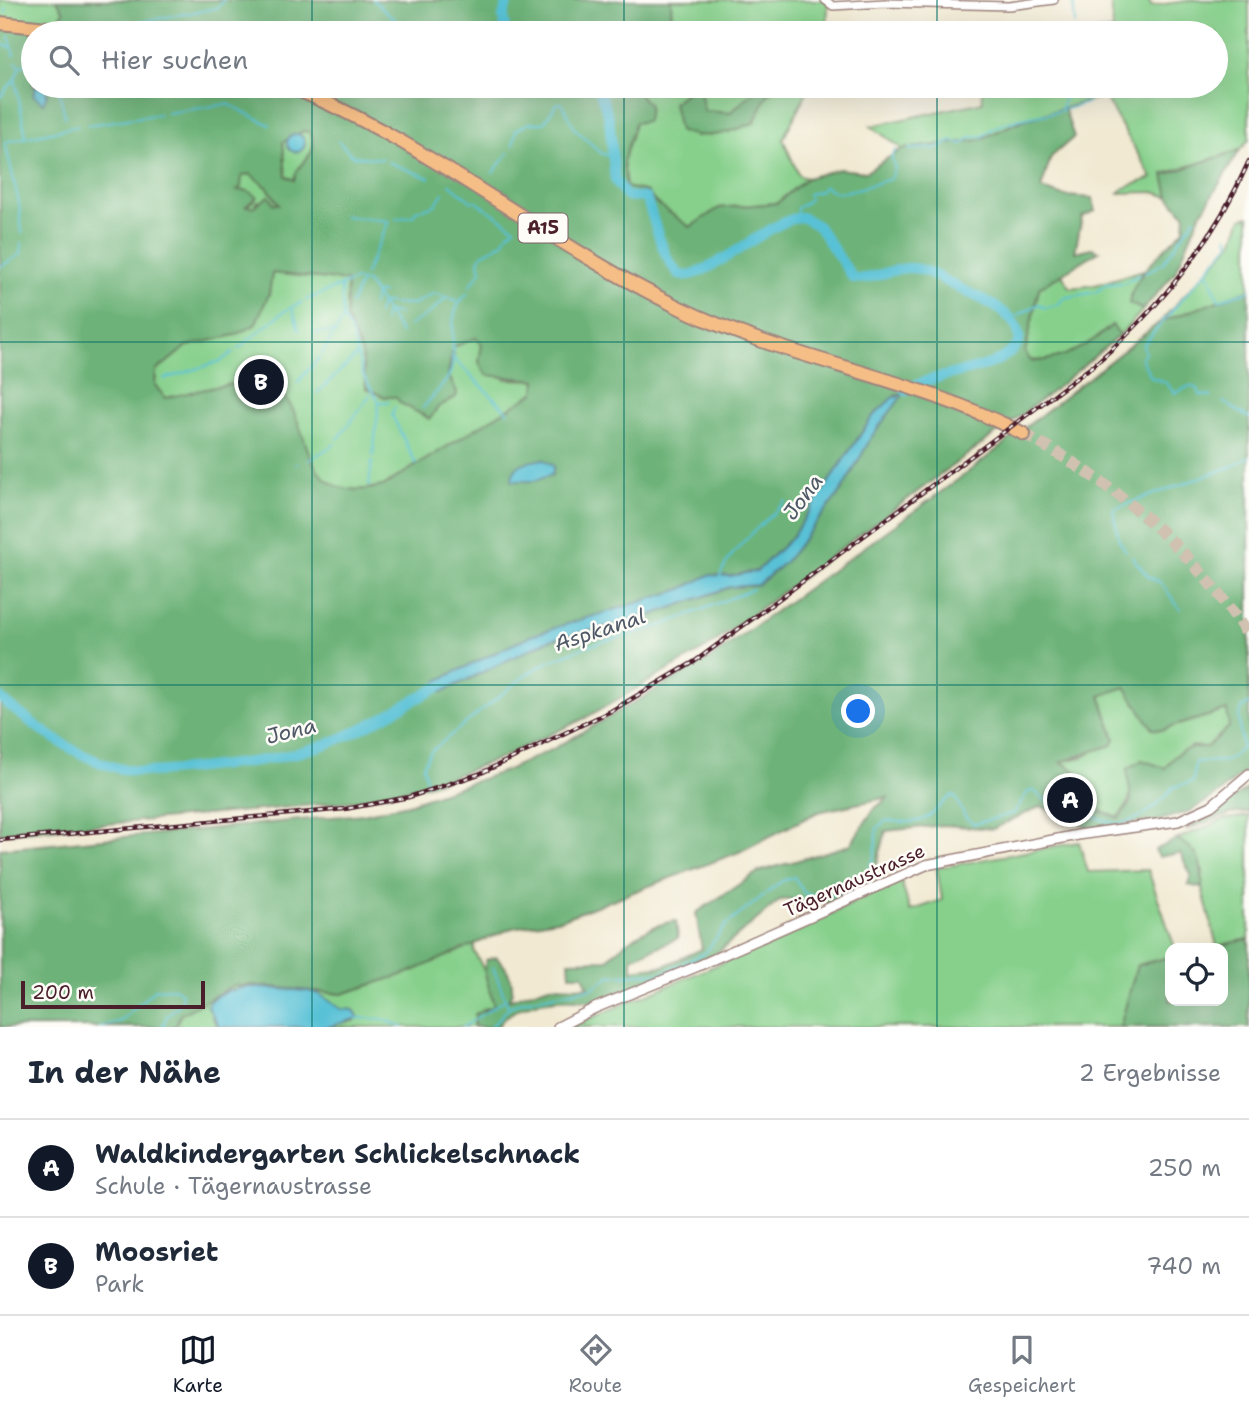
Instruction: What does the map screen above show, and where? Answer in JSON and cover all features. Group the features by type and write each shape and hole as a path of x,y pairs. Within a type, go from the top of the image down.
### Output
{"highway":[{"path":"0,23 21,25"},
{"name":"A15","path":"314,98 396,136 590,258 669,302 755,337 945,398 1024,434"}],"street":[{"path":"825,0 833,6 885,3 963,6 1054,0"},
{"name":"Tägernaustrasse","path":"558,1027 595,1008 808,919 901,873 946,859 1178,821 1211,806 1249,774"}],"green space":[{"path":"0,0 57,0 64,12 57,21 21,21 21,25 0,23"},
{"path":"57,0 671,0 672,21 57,21 64,12"},
{"path":"671,0 825,0 828,4 827,21 672,21"},
{"path":"1111,0 1149,0 1151,6 1193,0 1249,0 1249,140 1240,150 1164,174 1169,197 1154,192 1119,193 1124,188 1152,178 1105,98 1228,98 1228,21 1112,21"},
{"path":"0,23 21,25 21,98 643,98 649,105 647,121 635,123 623,162 626,187 647,192 655,202 690,227 719,208 777,203 807,178 839,169 866,172 902,149 979,140 1018,122 1064,108 1074,137 1051,157 1041,189 1065,196 1093,198 1095,211 1082,217 1075,252 1092,248 1099,251 1039,288 1025,352 1030,360 1045,360 1076,350 1112,325 1120,335 1053,391 707,648 585,718 503,757 432,784 355,801 0,834","holes":["303,131 310,132 313,147 299,167 294,180 286,176 283,142","250,174 268,188 279,204 274,204 269,196 253,207 246,206 257,197 248,191 237,190 241,187 242,176","272,273 347,281 346,318 362,354 366,388 384,397 396,397 400,403 430,419 438,407 456,397 457,392 448,375 453,347 476,338 482,344 479,362 486,375 536,380 535,392 383,486 352,490 331,483 318,470 294,412 283,396 267,385 231,384 165,398 155,385 156,371 187,346 235,335 255,325 269,294","897,394 903,394 872,436 842,490 785,562 758,585 730,587 643,618 549,640 442,692 439,680 530,636 682,589 709,575 730,576 757,571 792,537 873,416"]},
{"path":"638,98 686,98 695,137 761,98 804,98 783,139 799,176 807,178 777,203 719,208 690,227 655,202 647,192 626,187 623,162 635,123"},
{"path":"679,98 701,98 704,111 730,113 747,98 766,98 754,123 708,136 679,131 673,103"},
{"path":"701,98 747,98 730,113 704,111"},
{"path":"982,98 1097,98 1018,122 979,140 902,149 871,126 983,102"},
{"path":"303,131 310,132 313,146 294,181 286,177 283,142"},
{"path":"1240,150 1199,217 1176,271 1143,310 1129,303 1143,272 1184,229 1185,215 1169,197 1164,175"},
{"path":"250,174 268,188 279,205 258,201 253,207 245,206 255,200 236,190 242,176"},
{"path":"1249,216 1249,290 1160,322 1233,242 1242,218"},
{"path":"1143,270 1129,303 1143,310 1120,335 1112,325 1074,352 1053,359 1030,360 1025,352 1039,288 1062,274 1070,288 1095,285"},
{"path":"272,273 347,281 346,318 362,354 366,388 396,397 429,419 438,407 456,397 457,392 448,375 454,356 453,347 476,338 482,344 479,362 506,379 537,380 535,393 383,486 355,489 335,486 321,476 313,465 267,385 252,383 165,398 155,385 156,371 187,346 235,335 269,295"},
{"path":"1249,290 1249,768 1218,794 1190,811 1157,821 1088,828 1041,806 993,829 944,825 886,831 872,881 829,904 812,899 798,904 791,899 780,900 712,957 592,1002 554,1000 527,1006 505,1018 497,1027 474,1027 475,1014 494,1006 484,970 486,960 496,957 508,972 512,989 508,1000 549,986 588,987 583,975 570,975 569,961 607,960 638,934 676,921 678,938 632,958 632,970 664,966 702,949 696,913 758,872 850,845 874,809 889,797 818,812 739,852 562,919 512,928 408,973 342,994 251,985 232,986 180,1015 175,1027 0,1027 0,849 363,814 408,804 505,771 553,749 711,658 963,476 1160,322","holes":["1125,687 1153,729 1161,730 1227,710 1229,727 1207,747 1193,747 1182,751 1165,768 1142,760 1127,769 1131,801 1119,818 1089,807 1079,775 1061,762 1112,745 1115,739 1100,696"]},
{"path":"1125,687 1161,730 1228,710 1229,727 1207,747 1192,746 1165,768 1142,760 1130,797 1118,818 1089,807 1084,780 1060,762 1083,757 1115,739 1100,695"},
{"path":"1247,789 1249,812 1230,814 1185,830"},
{"path":"1249,816 1249,939 1228,944 1216,943 1202,888 1203,870 1177,839 1225,819"},
{"path":"1177,839 1198,858 1202,871 1202,888 1188,885 1191,875 1180,853 1159,857 1155,850"},
{"path":"1079,842 1088,872 1148,870 1173,943 1165,943 1165,958 1137,965 1120,1027 570,1027 785,936 901,880 910,911 942,900 937,868"},
{"path":"1249,939 1249,1027 1120,1027 1137,965 1165,958 1165,1006 1228,1006 1228,944"},
{"path":"469,944 475,944 474,951 484,970 494,1006 483,1009 473,1024 474,1027 328,1027 334,1023 354,1021 319,994 252,987 212,1017 219,1027 175,1027 180,1015 232,986 251,985 342,994 408,973"}],"water":[{"path":"292,134 300,134 305,143 303,150 292,152 287,147 287,139"},
{"path":"904,393 872,436 842,490 785,562 758,585 730,587 643,618 549,640 442,692 430,691 439,680 530,636 682,589 709,575 730,576 757,571 792,537 873,416 892,398"},
{"path":"543,459 554,466 552,475 534,481 512,481 518,466"},
{"path":"252,987 319,994 341,1009 354,1010 359,1018 328,1027 219,1027 207,1005 211,1000 227,991"}],"waterway":[{"path":"144,21 217,8 224,0"},
{"path":"373,0 396,21"},
{"name":"Jona","path":"504,21 508,0"},
{"path":"1073,0 1075,21"},
{"path":"9,36 14,55"},
{"path":"0,43 10,47"},
{"path":"16,62 21,66"},
{"path":"0,97 15,79 20,66"},
{"path":"15,79 26,137"},
{"path":"61,98 65,117"},
{"name":"Jona","path":"602,98 609,118 615,180 626,196 646,198 663,247 678,273 687,275 700,271 773,228 802,217 818,226 853,278 866,278 904,268 924,270 997,307 1013,322 1018,331 1019,342 1010,353 983,366 934,379 906,391"},
{"path":"909,149 938,148 952,141 962,144 971,137 983,136 1000,125 1061,110 1064,98"},
{"path":"1063,110 1087,103 1091,98"},
{"path":"513,146 516,130 529,123 544,123 556,104 562,103 575,129 601,153 613,158"},
{"path":"167,113 228,104 270,125"},
{"path":"88,125 160,114"},
{"path":"22,233 19,203 5,142 78,126"},
{"path":"338,141 353,156 382,159"},
{"path":"797,217 797,208 810,200 808,194 820,191 824,186 839,192 891,179 895,168 891,156 896,150"},
{"path":"493,173 508,153"},
{"path":"388,162 429,178"},
{"path":"450,184 472,202"},
{"path":"396,219 413,216 416,211 435,205 443,193"},
{"path":"470,286 481,271 479,261 482,254 503,243 508,233 515,228 474,200"},
{"path":"344,216 389,221 365,274"},
{"path":"1145,273 1163,263 1195,218"},
{"path":"1211,396 1200,395 1198,389 1190,386 1175,393 1165,382 1151,377 1141,358 1145,353 1143,345 1230,243 1228,236"},
{"path":"0,267 21,254 22,242"},
{"path":"1207,271 1219,300 1249,291"},
{"path":"1009,320 1039,304 1045,308 1059,304 1063,298 1096,292 1107,284 1123,283 1139,275"},
{"path":"306,300 355,280 367,282 401,333"},
{"path":"351,304 361,282"},
{"path":"341,286 343,319 351,331 363,375 379,402 373,456"},
{"path":"374,293 383,293"},
{"path":"394,304 414,304 434,293 458,301"},
{"path":"423,408 450,373 456,309 468,293"},
{"path":"373,304 375,295"},
{"path":"409,326 447,297"},
{"path":"238,349 283,312 302,302"},
{"path":"378,314 381,303 390,303"},
{"path":"292,307 299,330"},
{"path":"384,321 386,312"},
{"path":"387,312 399,314"},
{"path":"322,354 343,319"},
{"path":"316,333 336,332"},
{"path":"164,379 221,361 233,352"},
{"path":"317,393 357,355"},
{"path":"452,357 508,412"},
{"path":"297,383 319,358"},
{"path":"338,439 370,395"},
{"path":"380,402 389,402"},
{"path":"1223,402 1249,418"},
{"path":"395,407 392,415 416,464"},
{"path":"309,460 335,444"},
{"path":"1126,551 1119,540 1113,509 1233,466 1249,457"},
{"path":"369,486 372,461"},
{"path":"719,579 730,557 786,501"},
{"path":"1132,557 1148,576 1161,583 1180,609"},
{"name":"Aspkanal","path":"427,783 423,766 430,752 528,673 587,646 661,626 753,589"},
{"name":"Jona","path":"0,698 40,729 83,755 114,767 156,772 257,761 314,748 364,727 443,685"},
{"path":"491,1027 509,1007 524,1001 593,988 609,976 663,973 705,953 726,925 782,881 794,877 805,894 814,895 837,894 851,888 866,880 875,854 877,828 885,821 910,822 924,819 954,795 966,818 974,824 1014,813 1027,793 1033,790 1052,804 1065,809 1114,823 1131,821 1155,806 1173,787 1193,782 1195,762 1226,761 1242,749 1239,717 1243,707 1249,704"},
{"path":"493,967 508,1006"},
{"path":"100,1027 121,1021 155,989 175,988 182,993 182,1002 167,1016 162,1027"},
{"path":"463,1027 504,1000"},
{"path":"357,1018 383,1019 403,1027"}],"tunnel":[{"path":"1024,434 1090,474 1150,521 1203,575 1249,637"}],"railway":[{"path":"0,840 345,809 409,797 479,774 611,711 694,662 1094,365 1141,320 1183,272 1219,219 1249,161"}],"place":[{"name":"Moosriet","path":"261,382"},
{"name":"Waldkindergarten Schlickelschnack","path":"1070,800"}]}
